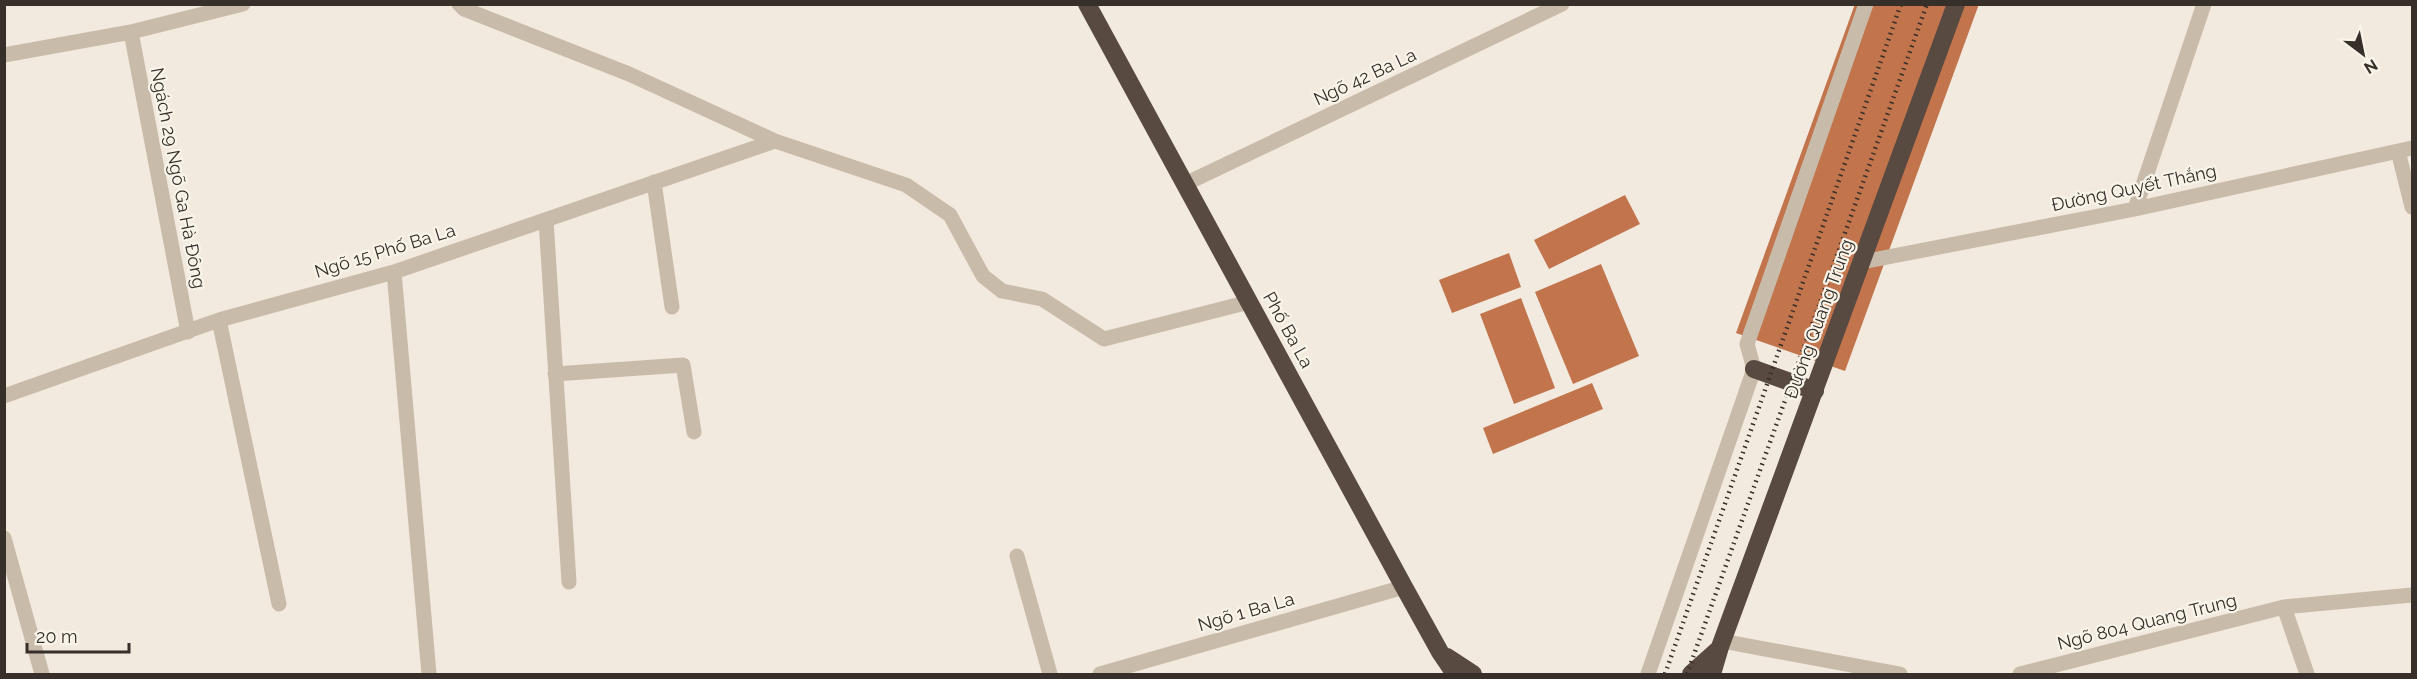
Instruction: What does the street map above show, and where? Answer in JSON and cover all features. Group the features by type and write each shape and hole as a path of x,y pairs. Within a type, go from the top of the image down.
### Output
{"highway":[{"name":"Phố Ba La","path":"1087,4 1404,587 1455,675"},
{"name":"Đường Quang Trung","path":"1712,675 1721,644 1956,4"},
{"path":"1754,369 1815,391"},
{"path":"1691,675 1721,644"},
{"name":"Đường Quang Trung","path":"1697,675 1721,644"},
{"path":"1440,652 1449,675"},
{"path":"1440,652 1473,675"}],"street":[{"path":"4,55 131,32 243,4"},
{"path":"459,4 475,13 629,74 775,141 906,186 950,215 983,276 1002,291 1042,299 1104,339 1249,302"},
{"name":"Ngõ 42 Ba La","path":"1185,184 1562,4"},
{"path":"1648,675 1754,369 1747,344 1866,4"},
{"path":"2134,209 2204,4"},
{"name":"Ngách 29 Ngõ Ga Hà Đông","path":"131,32 188,332"},
{"name":"Ngõ 15 Phố Ba La","path":"4,396 219,320 393,272 775,141"},
{"path":"2405,150 2412,207"},
{"name":"Đường Quyết Thắng","path":"1862,262 2134,209 2405,150"},
{"path":"654,182 672,307"},
{"path":"546,219 570,582"},
{"path":"393,272 429,675"},
{"path":"219,320 279,604"},
{"path":"555,375 683,365 694,432"},
{"path":"4,538 42,675"},
{"path":"1017,556 1050,675"},
{"name":"Ngõ 1 Ba La","path":"1100,675 1404,587"},
{"name":"Ngõ 804 Quang Trung","path":"2020,675 2284,607 2412,595"},
{"path":"2284,607 2307,675"},
{"path":"1721,644 1900,675"}],"building":[{"path":"1855,4 1979,4 1845,371 1736,333"},
{"path":"1625,195 1640,224 1549,269 1534,240"},
{"path":"1509,253 1521,287 1452,313 1439,280"},
{"path":"1601,264 1639,356 1573,384 1535,292"},
{"path":"1521,298 1555,388 1514,404 1480,314"},
{"path":"1592,383 1603,409 1493,454 1483,428"}],"railway":[{"path":"1665,674 1901,4"},
{"path":"1687,674 1927,4"}]}
